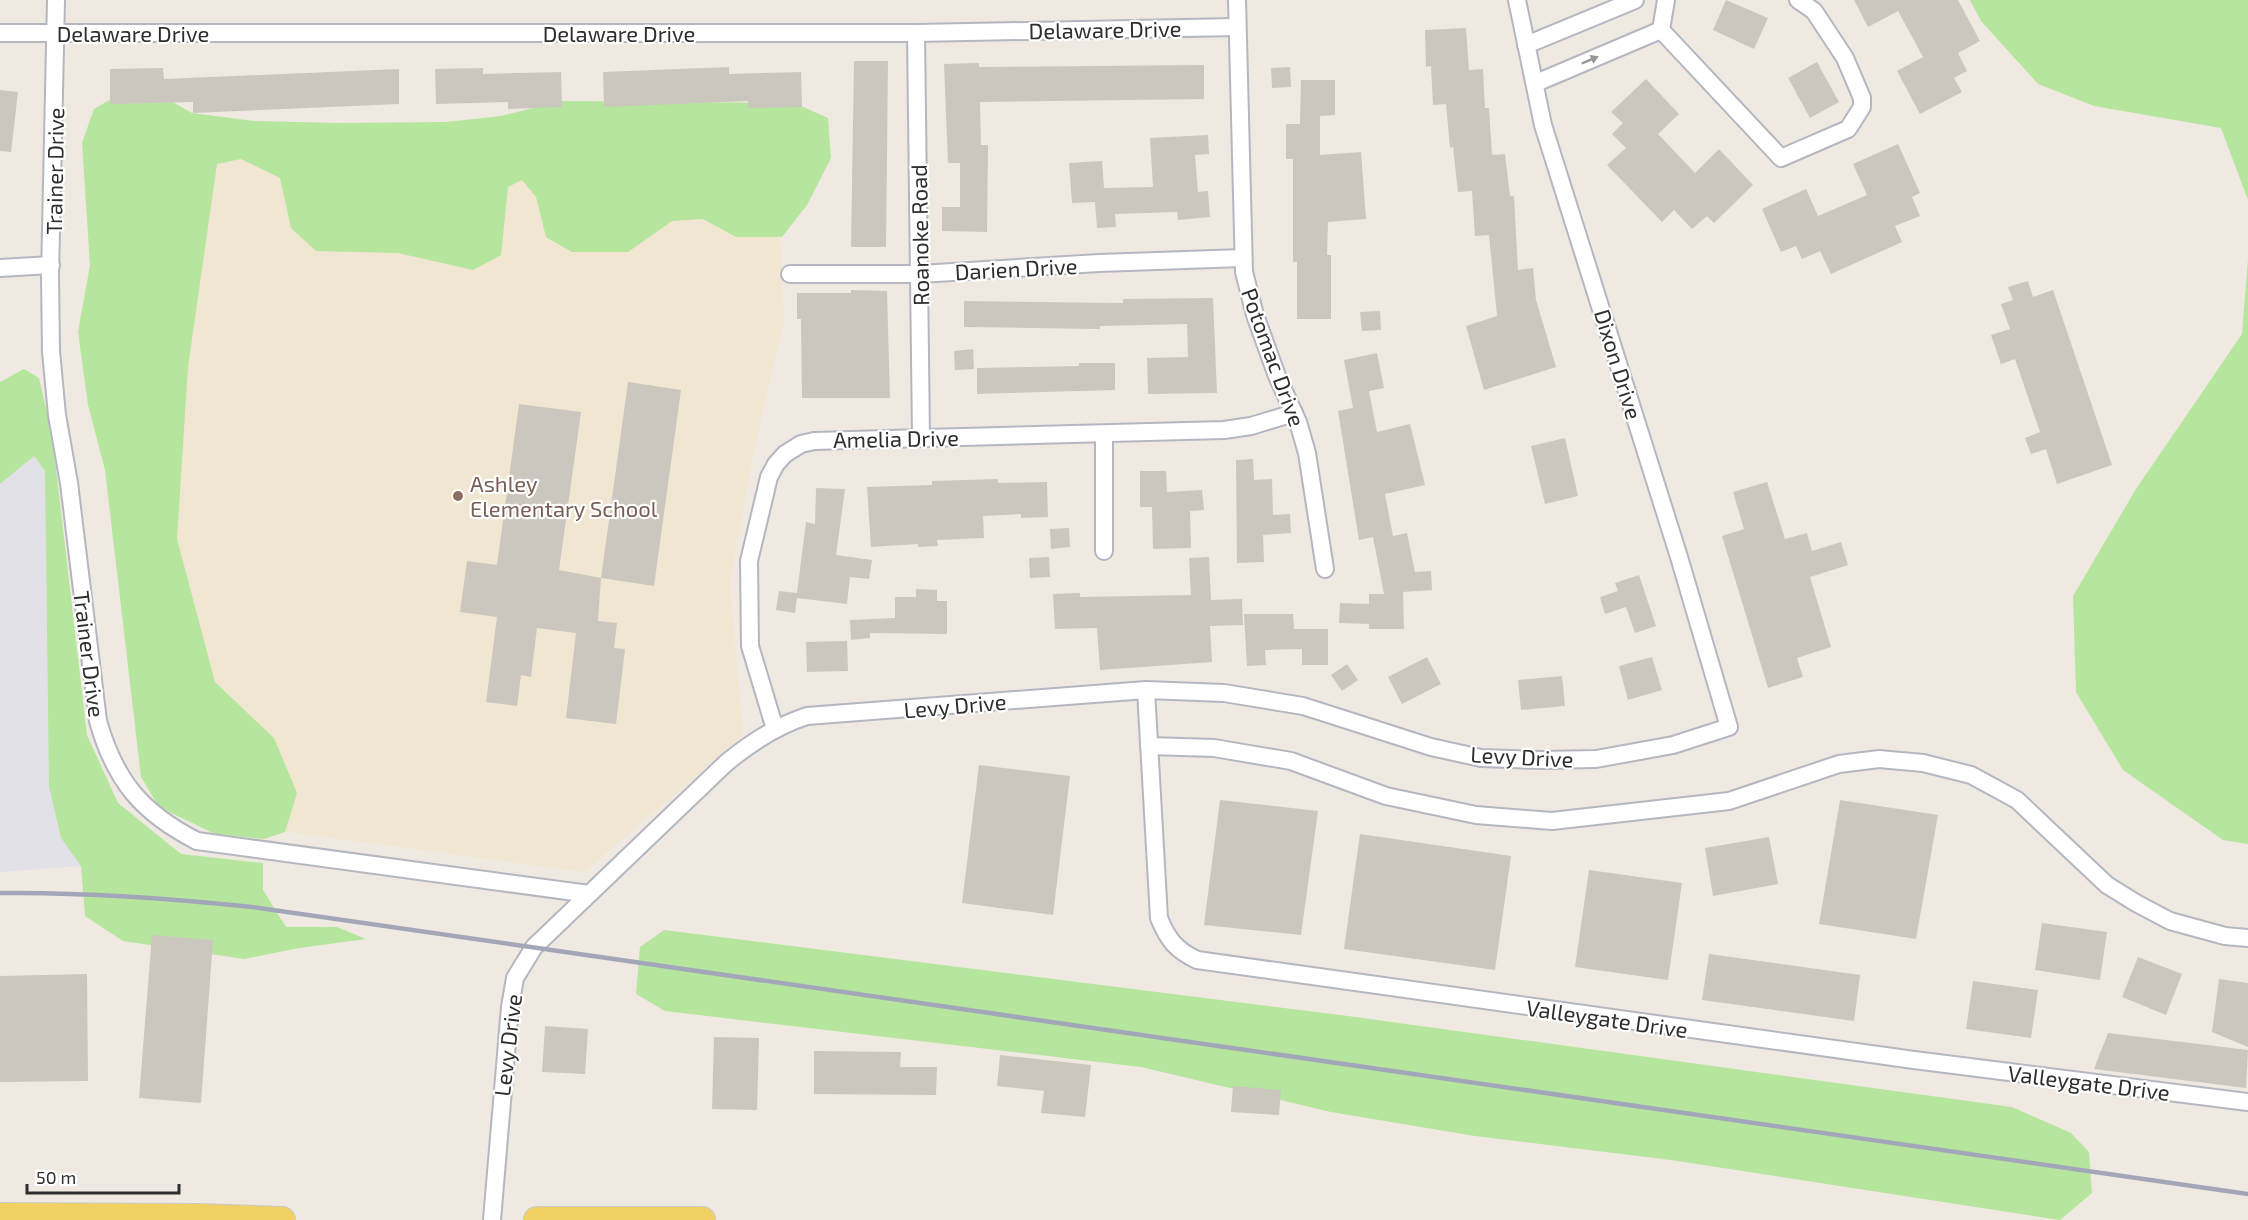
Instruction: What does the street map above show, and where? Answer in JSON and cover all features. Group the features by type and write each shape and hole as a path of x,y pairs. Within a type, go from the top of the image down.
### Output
{"main road":[{"path":"0,1216 282,1220"},
{"path":"537,1220 702,1220"}],"street":[{"name":"Trainer Drive","path":"56,0 51,351 57,415 69,483 98,721 111,758 134,795 172,828 197,841 588,894"},
{"name":"Potomac Drive","path":"1237,0 1242,258 1254,315 1294,413 1307,453 1325,569"},
{"name":"Dixon Drive","path":"1517,0 1536,82 1543,125 1673,537 1729,727"},
{"path":"1526,45 1635,0"},
{"path":"1661,30 1666,0"},
{"path":"1661,30 1780,158 1848,129 1862,107 1862,98 1845,58 1814,11 1798,0"},
{"name":"Delaware Drive","path":"0,33 916,33 1237,27"},
{"path":"1536,82 1661,30"},
{"name":"Roanoke Road","path":"916,33 921,437"},
{"name":"Darien Drive","path":"790,274 920,274 1099,263 1242,258"},
{"path":"0,268 51,265"},
{"name":"Amelia Drive","path":"775,729 750,646 749,561 769,477 785,454 801,444 814,441 921,437 1224,430 1251,426 1294,413"},
{"path":"1104,434 1104,551"},
{"name":"Levy Drive","path":"492,1220 510,1007 515,978 534,947 725,764 775,729 807,716 1146,690 1224,693 1303,706 1431,747 1481,758 1596,759 1673,745 1729,727"},
{"name":"Valleygate Drive","path":"1146,690 1159,918 1166,936 1178,951 1197,960 1902,1058 2248,1102"},
{"path":"1149,746 1214,748 1291,761 1386,796 1476,815 1552,821 1729,801 1839,764 1879,759 1923,763 1971,775 2017,800 2107,885 2153,912 2170,921 2225,936 2248,938"}],"shaded area":[{"name":"Ashley Elementary School","path":"241,159 777,166 784,320 752,459 730,585 743,735 584,872 259,828 167,532 191,194 216,164"},
{"path":"39,378 81,866 0,872 0,413"}],"green space":[{"path":"1970,0 2248,0 2248,200 2221,128 2094,106 2038,84 1981,21"},
{"path":"118,95 162,96 192,113 254,121 446,122 501,116 561,101 794,103 828,118 831,158 807,205 782,237 736,237 703,219 672,221 628,252 572,252 546,237 536,197 522,180 508,187 501,255 473,270 398,253 316,251 291,228 280,178 241,159 217,164 188,367 177,539 215,682 274,738 297,793 285,832 264,839 215,834 159,807 141,777 105,470 88,405 78,332 90,265 82,143 94,109"},
{"path":"2248,259 2248,844 2223,840 2123,770 2076,692 2073,596 2136,489 2242,334"},
{"path":"24,369 39,378 52,434 87,735 118,803 181,854 263,863 263,890 286,927 337,927 366,939 299,948 244,959 123,941 85,916 81,866 61,838 49,786 45,471 34,456 0,484 0,382"},
{"path":"664,930 1348,1016 2012,1107 2071,1133 2089,1152 2092,1193 2060,1220 1671,1160 1475,1136 1331,1112 1141,1067 665,1011 636,994 640,947"}],"building":[{"path":"1726,0 1768,18 1754,49 1713,30"},
{"path":"1854,0 1958,0 1980,41 1958,53 1967,71 1954,78 1962,92 1920,114 1897,71 1923,57 1898,11 1868,27"},
{"path":"1466,28 1469,70 1483,69 1485,108 1489,108 1492,155 1505,154 1510,196 1514,196 1518,270 1533,268 1536,300 1556,367 1484,390 1466,326 1497,316 1489,235 1475,236 1472,191 1458,192 1453,147 1450,148 1446,104 1433,105 1431,66 1426,67 1425,30"},
{"path":"854,61 888,61 886,247 851,247"},
{"path":"1817,62 1839,102 1810,118 1788,78"},
{"path":"979,63 979,67 1204,65 1204,99 980,102 981,145 988,145 987,232 942,231 942,207 960,207 960,163 948,163 944,64"},
{"path":"729,67 729,74 801,72 802,107 748,108 748,101 604,107 603,72"},
{"path":"1290,67 1291,87 1272,88 1271,68"},
{"path":"163,68 164,79 399,69 399,104 193,113 193,102 110,104 110,69"},
{"path":"483,68 483,74 561,72 562,107 508,109 508,102 436,104 435,69"},
{"path":"1646,79 1679,114 1658,134 1695,173 1719,149 1753,185 1714,223 1707,216 1692,229 1674,210 1662,222 1607,165 1626,148 1612,134 1623,123 1611,112"},
{"path":"1301,80 1335,80 1335,115 1320,116 1320,155 1361,152 1366,219 1328,222 1327,255 1331,255 1331,319 1297,319 1297,262 1293,262 1293,159 1286,159 1286,124 1300,124"},
{"path":"0,90 18,92 11,152 0,151"},
{"path":"1208,135 1209,154 1195,155 1198,192 1208,191 1210,217 1178,220 1177,212 1115,214 1116,227 1097,228 1095,202 1072,203 1069,163 1102,161 1104,188 1153,187 1150,138"},
{"path":"1898,144 1920,193 1912,197 1920,216 1895,226 1902,242 1831,274 1820,251 1802,259 1796,246 1781,252 1762,209 1806,189 1818,216 1867,195 1853,164"},
{"path":"2028,281 2033,297 2053,290 2112,465 2057,484 2046,449 2031,454 2025,438 2040,432 2015,359 2001,364 1991,335 2010,329 2001,304 2013,300 2008,287"},
{"path":"851,290 887,291 890,398 802,398 801,319 797,319 797,293 851,293"},
{"path":"1213,298 1217,393 1148,394 1147,358 1188,357 1187,324 1100,326 1100,329 964,327 964,301 1123,303 1123,299"},
{"path":"1380,311 1381,330 1362,331 1360,312"},
{"path":"973,349 974,369 955,370 954,351"},
{"path":"1377,353 1384,388 1369,391 1377,432 1410,424 1425,485 1385,494 1393,536 1407,533 1415,572 1431,571 1432,590 1403,592 1404,629 1369,629 1369,624 1339,623 1340,603 1369,604 1369,594 1384,594 1373,537 1359,540 1338,411 1353,408 1344,360"},
{"path":"1079,363 1115,363 1115,390 977,394 977,368 1079,366"},
{"path":"628,382 681,390 654,586 601,578"},
{"path":"519,404 581,412 559,570 601,578 598,621 617,623 614,648 625,649 616,724 566,718 576,633 537,628 531,677 521,675 517,706 486,702 497,617 460,612 467,561 497,565"},
{"path":"1565,438 1578,496 1545,504 1531,446"},
{"path":"1253,459 1254,480 1272,479 1273,515 1290,514 1291,533 1263,535 1264,562 1237,563 1236,460"},
{"path":"1140,471 1166,471 1167,492 1202,490 1204,510 1190,511 1191,548 1153,549 1152,507 1140,507"},
{"path":"998,479 998,483 1047,482 1048,517 1021,518 1021,514 983,516 984,538 937,540 938,546 918,547 918,544 871,547 867,487 932,485 932,481"},
{"path":"1767,482 1785,539 1807,533 1812,551 1841,542 1848,565 1810,577 1831,647 1797,658 1803,677 1768,688 1722,536 1744,529 1733,492"},
{"path":"816,488 845,489 836,555 872,560 869,579 850,577 847,604 797,598 795,613 776,610 779,591 797,593 806,522 815,524"},
{"path":"1069,528 1070,547 1051,549 1050,529"},
{"path":"1049,557 1050,577 1030,578 1029,558"},
{"path":"1209,557 1211,600 1242,599 1243,625 1210,626 1212,662 1100,670 1097,628 1055,629 1053,594 1080,593 1080,597 1191,595 1189,558"},
{"path":"1639,575 1656,626 1635,633 1626,607 1605,614 1600,597 1618,591 1615,583"},
{"path":"916,589 937,590 937,601 947,601 947,634 870,633 870,638 851,640 850,620 895,618 895,597 916,597"},
{"path":"1244,614 1293,614 1294,629 1328,629 1328,665 1302,665 1302,649 1265,650 1266,665 1247,666"},
{"path":"847,641 848,671 807,672 806,642"},
{"path":"1427,657 1441,684 1402,704 1388,677"},
{"path":"1652,657 1662,690 1628,700 1619,666"},
{"path":"1347,664 1358,680 1342,691 1331,675"},
{"path":"1562,676 1565,706 1521,710 1518,680"},
{"path":"979,765 1070,776 1053,915 962,903"},
{"path":"1220,800 1318,811 1301,935 1204,925"},
{"path":"1840,800 1938,815 1916,939 1819,924"},
{"path":"1360,834 1511,856 1495,970 1344,949"},
{"path":"1769,837 1778,884 1713,896 1705,848"},
{"path":"1589,870 1682,883 1668,980 1575,967"},
{"path":"2042,923 2107,932 2100,980 2035,970"},
{"path":"152,935 213,940 201,1103 139,1098"},
{"path":"1709,954 1860,975 1854,1021 1702,1000"},
{"path":"2138,957 2182,974 2166,1015 2122,997"},
{"path":"87,974 88,1081 0,1082 0,976"},
{"path":"2219,979 2248,983 2248,1047 2212,1032"},
{"path":"1973,981 2038,990 2031,1038 1966,1029"},
{"path":"545,1026 588,1029 585,1074 542,1072"},
{"path":"2108,1033 2248,1050 2246,1088 2094,1069"},
{"path":"714,1037 759,1038 757,1110 712,1109"},
{"path":"814,1051 901,1052 900,1067 937,1067 936,1095 814,1094"},
{"path":"1000,1055 1091,1065 1085,1117 1041,1113 1044,1091 997,1086"},
{"path":"1233,1086 1281,1090 1279,1115 1231,1112"}],"railway":[{"path":"0,893 126,896 252,907 2248,1194"}],"place":[{"name":"Ashley Elementary School","path":"458,496"}]}
